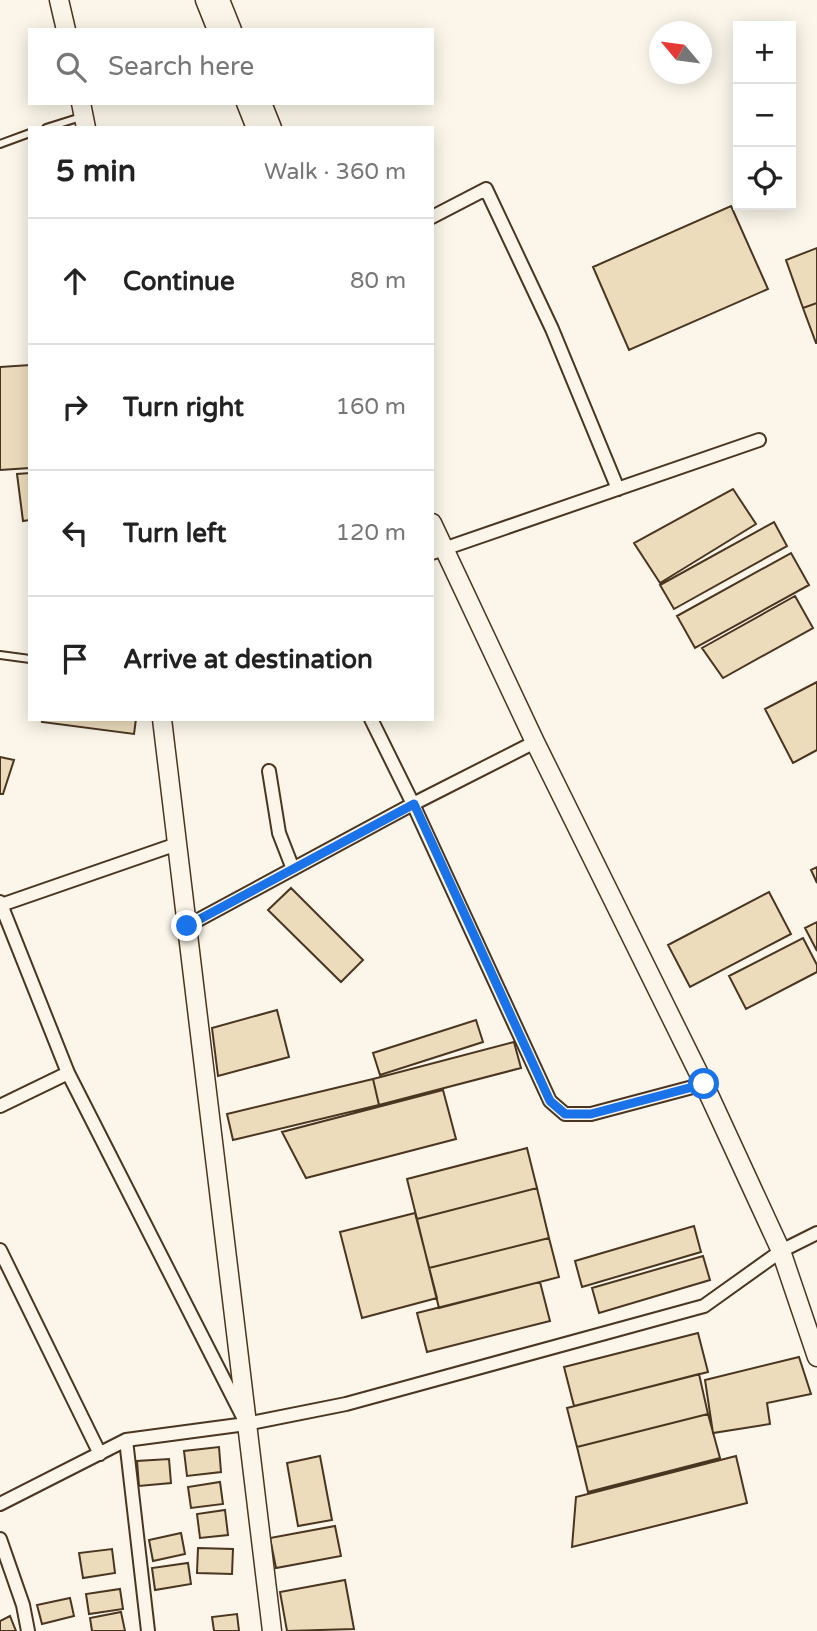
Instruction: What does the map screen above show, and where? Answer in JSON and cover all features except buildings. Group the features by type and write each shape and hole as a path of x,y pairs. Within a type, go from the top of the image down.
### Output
{"street":[{"path":"59,0 65,28"},
{"path":"205,0 216,28"},
{"path":"220,0 231,28"},
{"path":"247,105 255,126"},
{"path":"263,105 271,126"},
{"path":"434,216 486,189 552,329 618,489"},
{"path":"438,550 759,440"},
{"path":"434,532 438,550 704,1084 781,1251 817,1357"},
{"path":"162,721 272,1631"},
{"path":"372,721 414,804 550,1101 565,1114 591,1114 704,1084"},
{"path":"187,926 535,742"},
{"path":"269,771 279,833 293,869"},
{"path":"177,844 1,903 68,1073 246,1424"},
{"path":"0,1106 68,1073"},
{"path":"0,1504 126,1440 246,1424 346,1404 704,1306 781,1251 817,1233"},
{"path":"0,1250 100,1454"},
{"path":"126,1440 148,1631"},
{"path":"0,1539 23,1605 28,1631"}],"lane":[{"path":"52,126 84,116"},
{"path":"0,144 28,134"},
{"path":"0,655 28,659"}],"route":[{"path":"187,926 414,804 550,1101 565,1114 591,1114 704,1084"}]}
